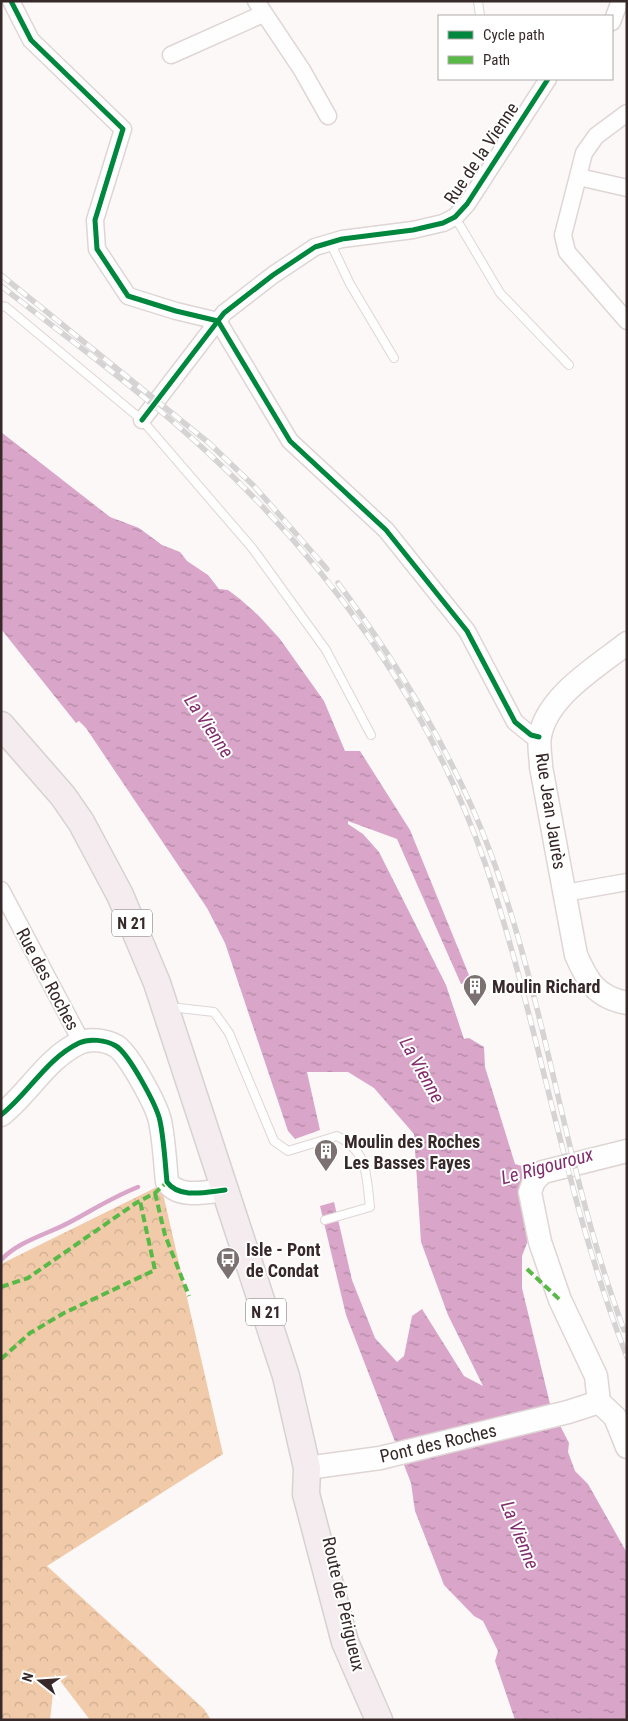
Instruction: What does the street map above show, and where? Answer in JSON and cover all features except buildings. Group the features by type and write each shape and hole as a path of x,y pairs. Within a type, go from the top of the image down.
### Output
{"main road":[{"name":"N 21","path":"1,725 63,796 81,822 120,895 165,1006 286,1376 307,1468"},
{"name":"Route de Périgueux","path":"307,1468 306,1494 345,1642 378,1720"}],"street":[{"path":"11,1 31,40 123,129 95,220 97,249 128,296 176,312 218,321 290,441 386,530 466,631 515,722 531,735 539,737"},
{"path":"613,19 620,1"},
{"path":"172,55 259,7 302,70 328,116"},
{"name":"Rue de la Vienne","path":"142,420 224,313 273,275 315,247 330,242 413,230 455,217 467,204 547,80"},
{"path":"627,114 596,136 584,153 563,235 567,252 627,321"},
{"path":"579,177 627,188"},
{"name":"Rue Jean Jaurès","path":"627,643 559,698 546,717 539,737 541,767 576,955 588,982 602,994 627,1003"},
{"path":"565,894 627,882"},
{"name":"Rue des Roches","path":"1,890 81,1041"},
{"path":"1,1115 53,1061 81,1041 104,1041 116,1047 125,1055 160,1120 167,1182 171,1187 182,1192 225,1190"},
{"path":"627,1151 543,1172 534,1181 530,1192 543,1250 560,1300 596,1376 599,1402 615,1417 627,1447"},
{"name":"Pont des Roches","path":"307,1468 380,1458 568,1412 599,1402"}],"lane":[{"path":"478,1 480,15"},
{"path":"455,217 500,293 570,366"},
{"path":"330,242 350,284 394,358"},
{"path":"1,306 6,307 142,420 253,549 326,650 371,735"},
{"path":"165,1006 214,1012 229,1033 274,1141 288,1151 336,1136 353,1144 365,1166 370,1207 325,1220"}],"green space":[{"path":"161,1185 223,1454 47,1566 204,1709 211,1720 90,1720 55,1674 50,1720 1,1720 1,1264"}],"water":[{"name":"La Vienne","path":"1,432 110,517 139,528 162,545 180,552 187,561 208,575 219,589 228,590 259,616 280,639 324,701 345,751 360,751 410,830 471,980 461,984 397,839 348,821 348,824 363,834 379,852 446,985 464,1039 469,1038 484,1047 485,1067 515,1164 522,1166 543,1162 544,1169 525,1174 524,1179 531,1233 522,1256 522,1288 551,1408 569,1443 568,1452 575,1471 588,1484 627,1553 627,1720 515,1720 495,1661 498,1651 483,1621 474,1616 444,1585 415,1511 411,1483 346,1315 320,1206 334,1202 352,1280 375,1338 397,1362 404,1356 412,1316 422,1309 464,1376 483,1386 448,1315 421,1242 414,1134 374,1088 348,1072 307,1072 320,1130 295,1139 288,1131 225,943 207,908 86,728 79,721 76,723 1,629"}],"waterway":[{"path":"1,1260 26,1242 63,1226 138,1187"}],"railway":[{"path":"1,275 209,443 254,486 327,569"},
{"path":"1,286 157,408 251,494 334,589 371,640 405,693 436,748 463,805 485,863 522,986 586,1235 627,1357"},
{"path":"338,583 383,647 424,713 460,782 491,854 528,972 571,1153 604,1272 624,1330"}],"marked path":[{"path":"1,1287 28,1278 136,1203 155,1193 167,1182"},
{"path":"155,1193 165,1235 189,1296"},
{"path":"1,1359 30,1333 64,1313 155,1270 140,1201"},
{"path":"527,1269 560,1300"}],"cycle path":[{"path":"11,1 31,40 123,129 95,220 97,249 128,296 176,311 218,321 290,441 386,530 467,631 515,722 531,735 539,737"},
{"path":"142,420 224,313 273,275 315,247 342,239 413,230 443,223 455,217 467,204 547,80"},
{"path":"1,1115 47,1067 67,1050 79,1043 88,1041 98,1040 107,1042 116,1046 128,1059 154,1104 160,1121 167,1182 178,1191 186,1193 225,1190"}],"place":[{"name":"Moulin Richard","path":"475,1007"},
{"name":"Moulin des Roches Les Basses Fayes","path":"326,1172"},
{"name":"Isle - Pont de Condat","path":"228,1280"}],"water label":[{"name":"Le Rigouroux","path":"547,1166"}]}
